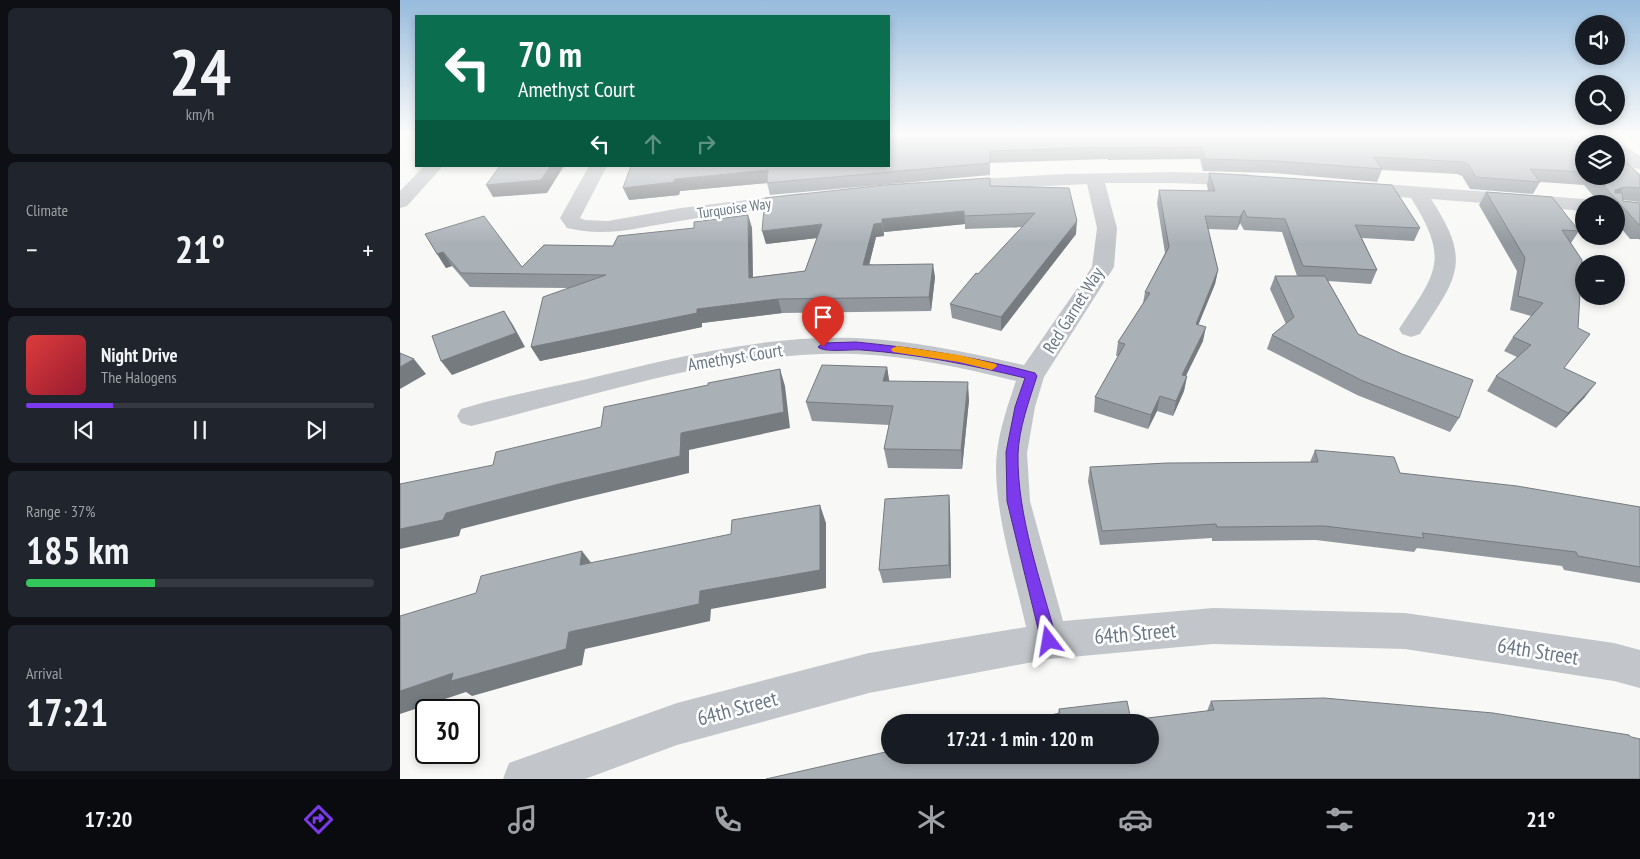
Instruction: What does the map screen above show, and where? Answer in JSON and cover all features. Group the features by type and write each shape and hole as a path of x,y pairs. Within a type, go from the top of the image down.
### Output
{"street":[{"path":"400,202 429,171"},
{"name":"Turquoise Way","path":"595,171 570,218 574,224 588,229 605,229 663,218 819,197"},
{"path":"934,186 1018,181 1216,178 1264,181"},
{"name":"Red Garnet Way","path":"1049,641 1014,501 1012,452 1021,407 1031,376 1103,267 1107,228 1095,180"},
{"path":"1340,186 1575,204"},
{"path":"1411,330 1441,283 1448,257 1445,238 1417,192"},
{"name":"Amethyst Court","path":"472,416 690,362 751,352 807,347 856,346 907,350 959,359 1031,376"},
{"name":"64th Street","path":"525,779 677,724 850,678 1049,641 1213,626 1405,631 1614,662 1640,668"}],"building":[{"path":"496,171 547,171 541,180 486,185"},
{"path":"629,171 754,171 675,179 674,182 623,188"},
{"path":"768,171 897,171 767,183"},
{"path":"1473,171 1532,171 1540,182 1476,177"},
{"path":"1625,171 1636,171 1640,175 1640,188 1624,187 1615,190 1615,193 1622,193 1622,195 1612,195 1603,185 1625,185"},
{"path":"1209,173 1392,185 1420,228 1355,225 1377,270 1303,266 1285,219 1247,217 1244,210 1240,217 1205,216 1218,270 1196,324 1206,327 1182,375 1187,376 1176,401 1160,396 1151,415 1095,397 1125,344 1118,342 1150,293 1145,292 1169,247 1159,190 1215,191"},
{"path":"990,178 990,186 1069,188 1077,221 1001,317 950,304 976,273 978,274 1035,213 964,216 964,211 882,219 882,223 874,224 863,265 933,264 929,297 778,299 697,309 697,313 531,347 543,297 606,275 461,273 443,252 437,254 425,234 484,216 522,267 544,245 613,246 618,236 694,228 694,222 748,215 749,278 805,271 822,224 762,231 765,198 885,185"},
{"path":"1486,192 1552,197 1575,226 1575,231 1562,230 1579,255 1575,255 1575,305 1579,305 1578,328 1590,334 1564,368 1596,383 1568,413 1496,376 1531,345 1513,337 1543,303 1518,296 1525,258"},
{"path":"1625,201 1640,203 1640,226 1625,209"},
{"path":"1275,276 1325,276 1358,334 1402,354 1473,380 1459,418 1363,381 1272,335 1294,317"},
{"path":"504,311 516,333 441,361 432,336"},
{"path":"400,353 414,359 400,367"},
{"path":"822,365 887,367 883,381 968,382 961,450 884,449 893,406 806,402"},
{"path":"780,369 784,412 681,433 680,456 446,513 443,520 400,529 400,484 493,465 496,452 601,427 604,407 708,385 708,383"},
{"path":"1315,450 1394,457 1400,473 1517,486 1640,507 1640,567 1578,556 1576,552 1422,533 1424,538 1324,526 1217,527 1216,524 1102,531 1090,467 1167,463 1318,462"},
{"path":"949,495 949,565 879,570 885,499"},
{"path":"820,505 820,570 700,591 699,604 569,632 566,649 451,681 453,673 400,691 400,616 476,593 481,576 582,551 580,565 731,534 732,520"},
{"path":"1324,698 1493,713 1629,735 1640,739 1640,779 766,779 881,753 881,764 1159,764 1159,717 1214,710 1211,701"},
{"path":"1127,701 1130,714 1055,714 1060,713 1059,709"}],"slow traffic":[{"path":"897,349 992,366"}],"route":[{"path":"823,347 856,346 907,350 959,359 1031,376 1021,407 1012,452 1014,501 1049,641"}]}
